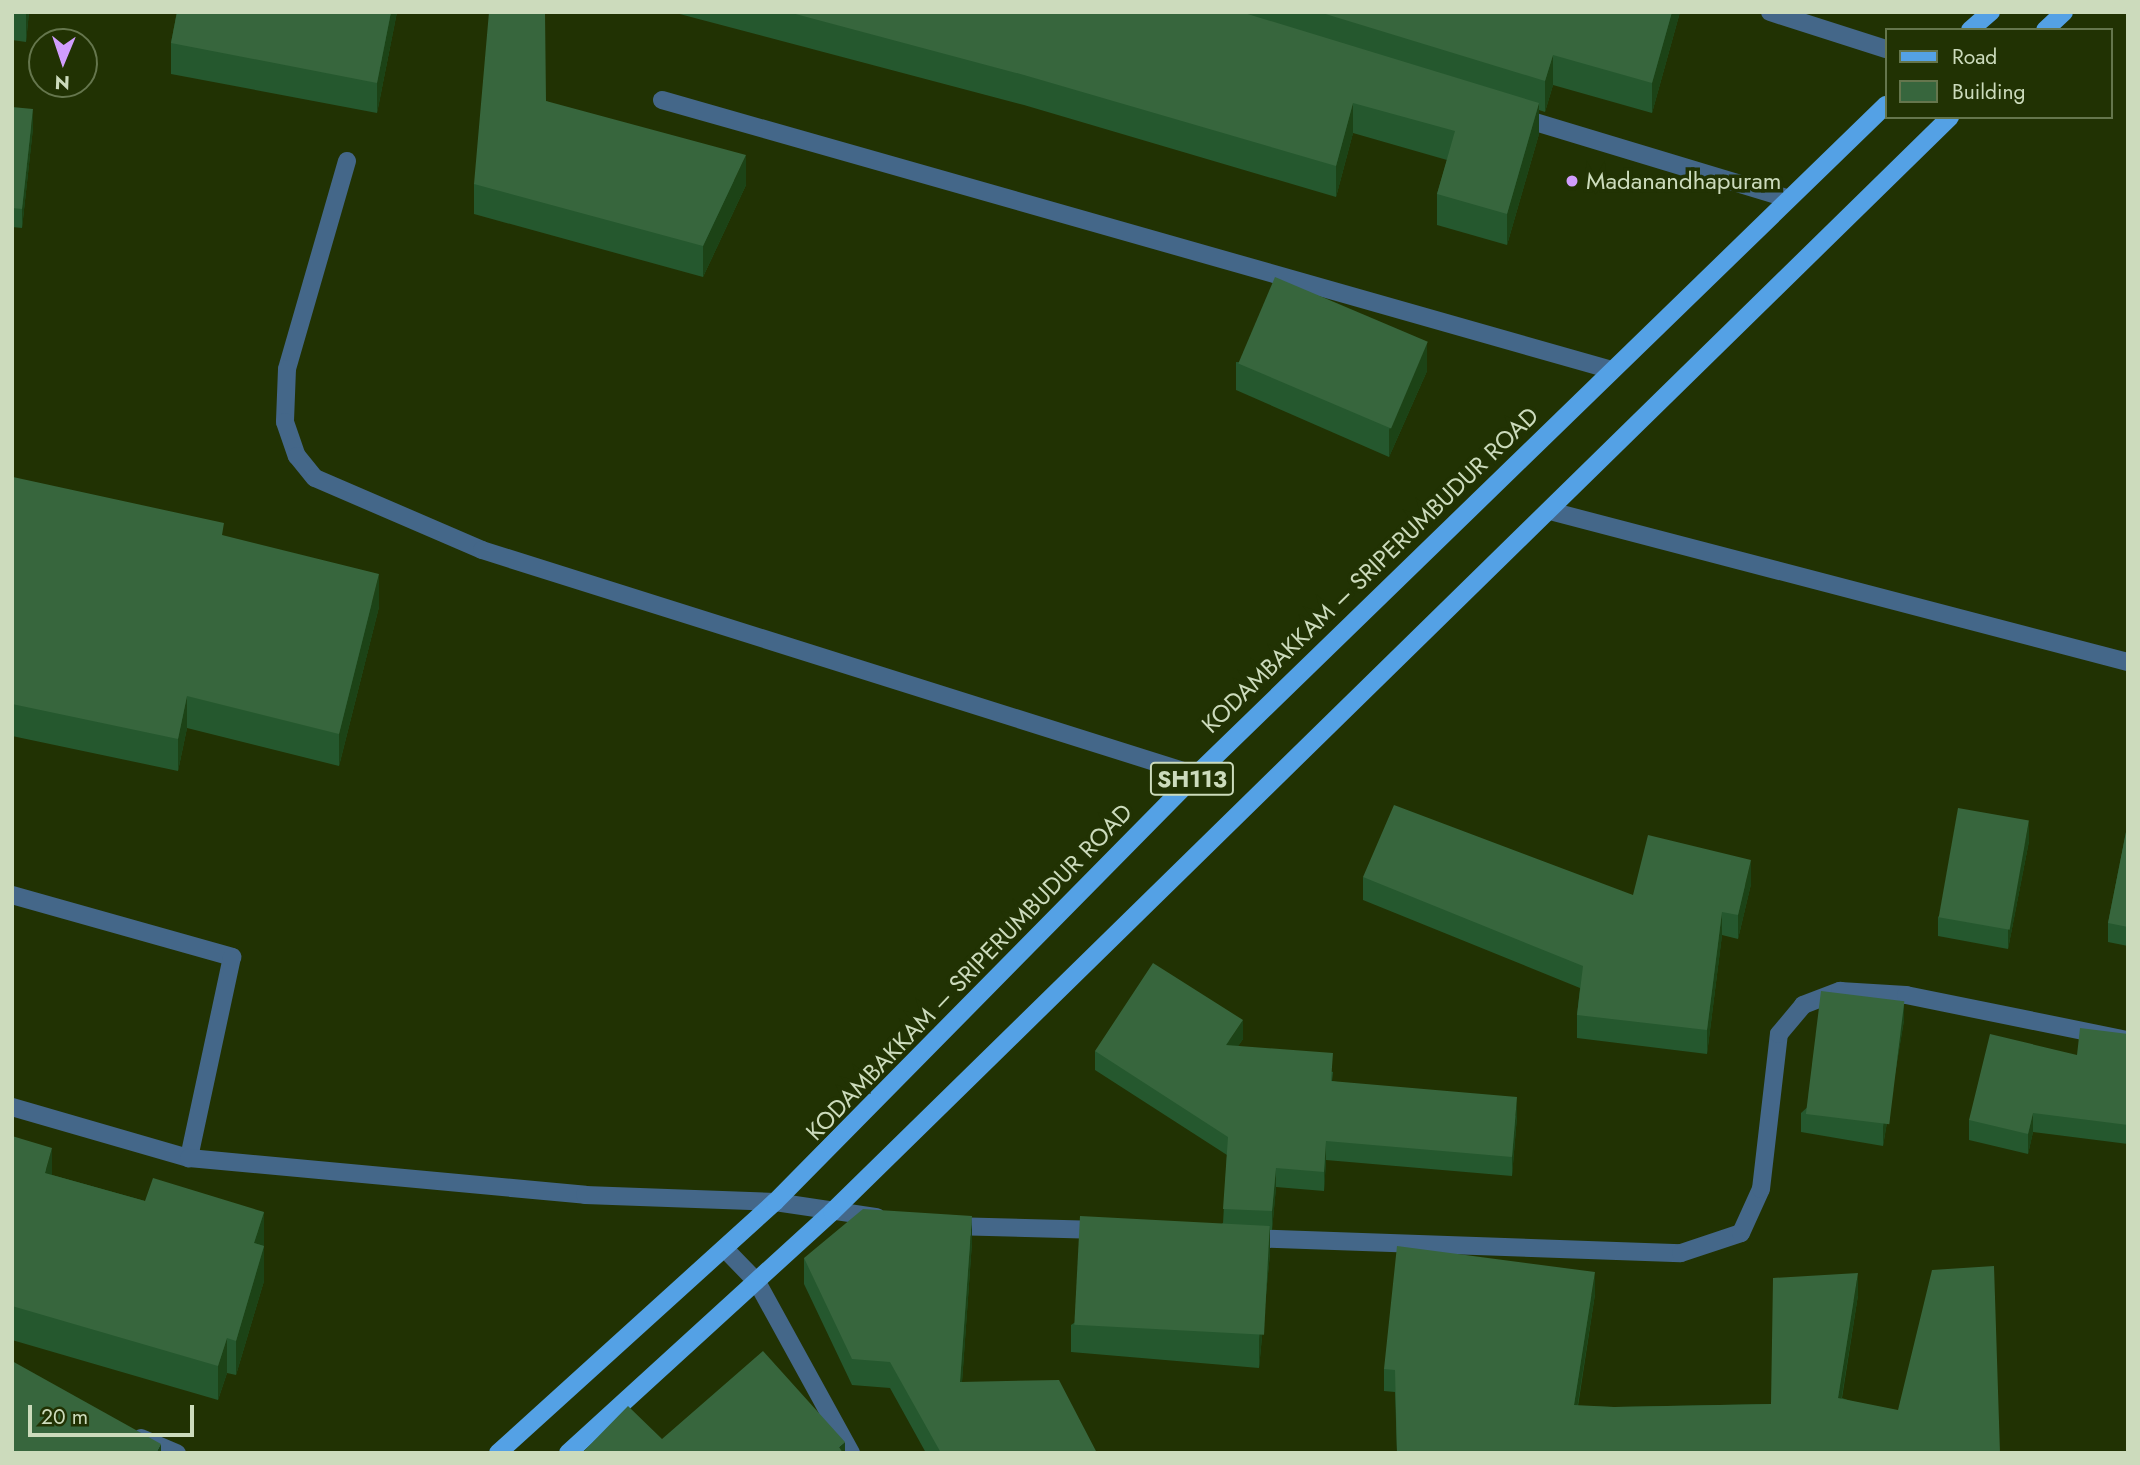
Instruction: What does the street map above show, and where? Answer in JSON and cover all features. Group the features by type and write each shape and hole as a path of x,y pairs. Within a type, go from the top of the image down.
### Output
{"main road":[{"path":"1972,28 1991,12"},
{"path":"2047,28 2064,12"},
{"name":"KODAMBAKKAM – SRIPERUMBUDUR ROAD","path":"498,1453 775,1202 1196,775 1787,198 1884,107"},
{"name":"SH113","path":"568,1453 832,1212 1225,821 1554,512 1949,119"}],"street":[{"path":"1770,12 1884,48"},
{"path":"662,100 1612,370"},
{"path":"1500,111 1787,198"},
{"path":"347,161 287,369 285,422 297,456 315,478 482,550 1196,775"},
{"path":"1554,512 2128,662"},
{"path":"12,895 232,957 189,1158"},
{"path":"1221,1236 1428,1249 1681,1253 1741,1233 1761,1189 1779,1034 1803,1005 1840,991 1906,995 2128,1040"},
{"path":"12,1107 189,1158 585,1195 775,1202 897,1220"},
{"path":"936,1224 1124,1230"},
{"path":"726,1249 757,1282 851,1453"},
{"path":"126,1432 177,1453"}],"building":[{"path":"177,12 391,12 377,83 171,43"},
{"path":"489,12 545,12 546,101 746,155 703,246 474,184"},
{"path":"788,12 1241,12 1539,103 1507,214 1437,194 1455,131 1353,103 1336,166 1024,75"},
{"path":"1319,12 1672,12 1652,83 1553,55 1545,81"},
{"path":"12,107 33,109 22,209 12,208"},
{"path":"1275,277 1428,342 1391,428 1238,364"},
{"path":"13,477 224,523 222,535 379,574 339,734 187,696 178,739 12,704"},
{"path":"1394,805 1633,895 1648,835 1751,860 1738,915 1722,912 1707,1030 1577,1015 1583,966 1363,877"},
{"path":"1958,808 2029,821 2010,930 1939,917"},
{"path":"2128,822 2128,927 2108,923"},
{"path":"1153,963 1243,1020 1226,1045 1333,1053 1331,1081 1517,1097 1512,1157 1326,1141 1324,1172 1276,1168 1272,1211 1223,1209 1228,1137 1095,1051"},
{"path":"1821,991 1904,1001 1889,1124 1806,1114"},
{"path":"2080,1028 2128,1034 2128,1125 2033,1113 2028,1134 1969,1120 1990,1034 2077,1055"},
{"path":"12,1136 52,1148 45,1173 145,1201 153,1178 264,1212 254,1243 264,1246 236,1341 227,1338 218,1366 12,1306"},
{"path":"863,1209 972,1216 960,1382 1059,1380 1097,1453 941,1453 890,1362 852,1359 804,1258"},
{"path":"1080,1216 1270,1226 1264,1335 1074,1325"},
{"path":"1397,1246 1595,1272 1574,1405 1614,1407 1771,1404 1773,1278 1858,1273 1838,1398 1898,1410 1932,1270 1994,1266 2000,1453 1397,1453 1395,1370 1384,1369"},
{"path":"763,1351 845,1442 839,1447 843,1453 582,1453 628,1406 662,1439"},
{"path":"12,1361 161,1444 156,1453 12,1453"}],"place":[{"name":"Madanandhapuram","path":"1572,181"}]}
